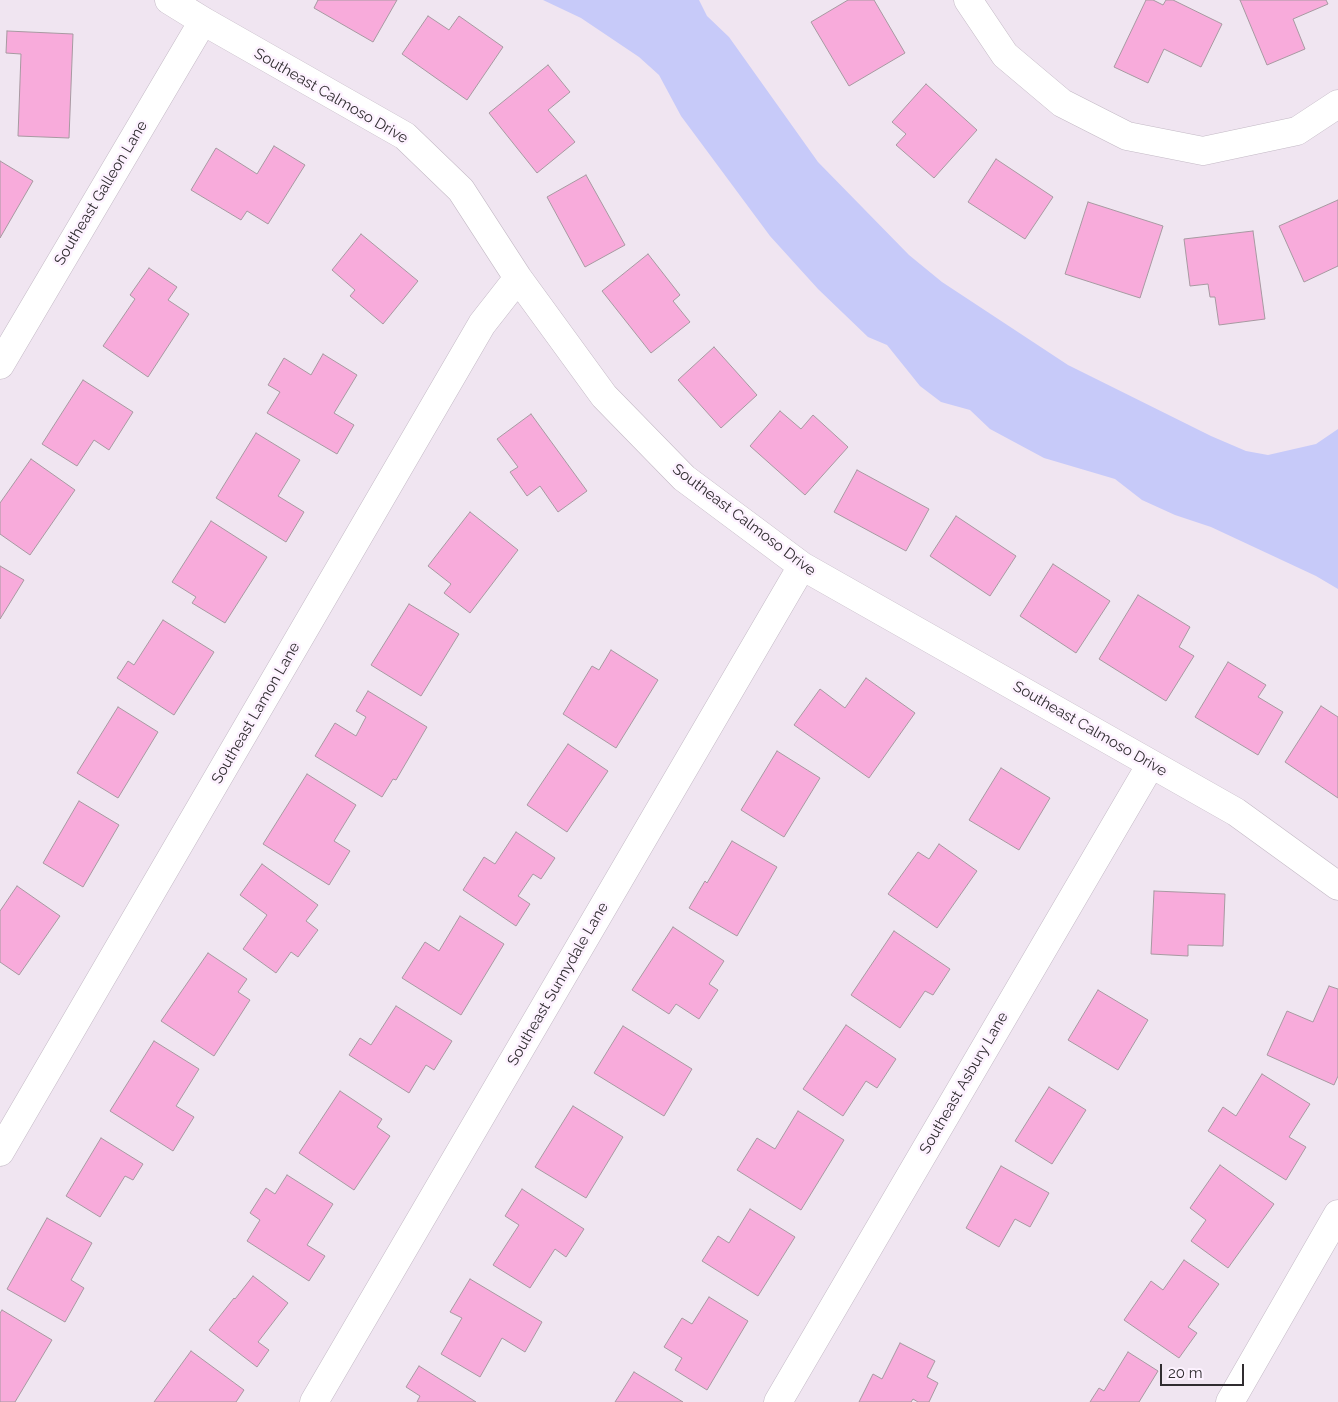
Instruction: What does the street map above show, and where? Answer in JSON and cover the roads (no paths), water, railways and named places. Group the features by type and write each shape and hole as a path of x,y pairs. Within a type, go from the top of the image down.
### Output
{"street":[{"name":"Southeast Calmoso Drive","path":"169,0 203,22 405,136 461,190 518,278 604,396 684,478 802,566 1236,812 1338,886"},
{"path":"968,0 1005,54 1062,103 1128,136 1202,151 1296,131 1338,104"},
{"name":"Southeast Galleon Lane","path":"0,365 203,22"},
{"name":"Southeast Lamon Lane","path":"0,1152 482,324 518,278"},
{"name":"Southeast Sunnydale Lane","path":"314,1402 802,566"},
{"name":"Southeast Asbury Lane","path":"778,1402 1151,764"},
{"path":"1230,1402 1338,1214"}],"water":[{"path":"543,0 699,0 707,16 729,37 818,162 909,255 942,282 1068,365 1211,436 1246,451 1268,455 1316,444 1338,429 1338,589 1316,576 1211,527 1175,515 1142,500 1115,479 1044,458 990,429 970,410 941,402 920,386 887,345 868,337 818,289 770,236 681,116 659,75 639,57 581,18"}]}
